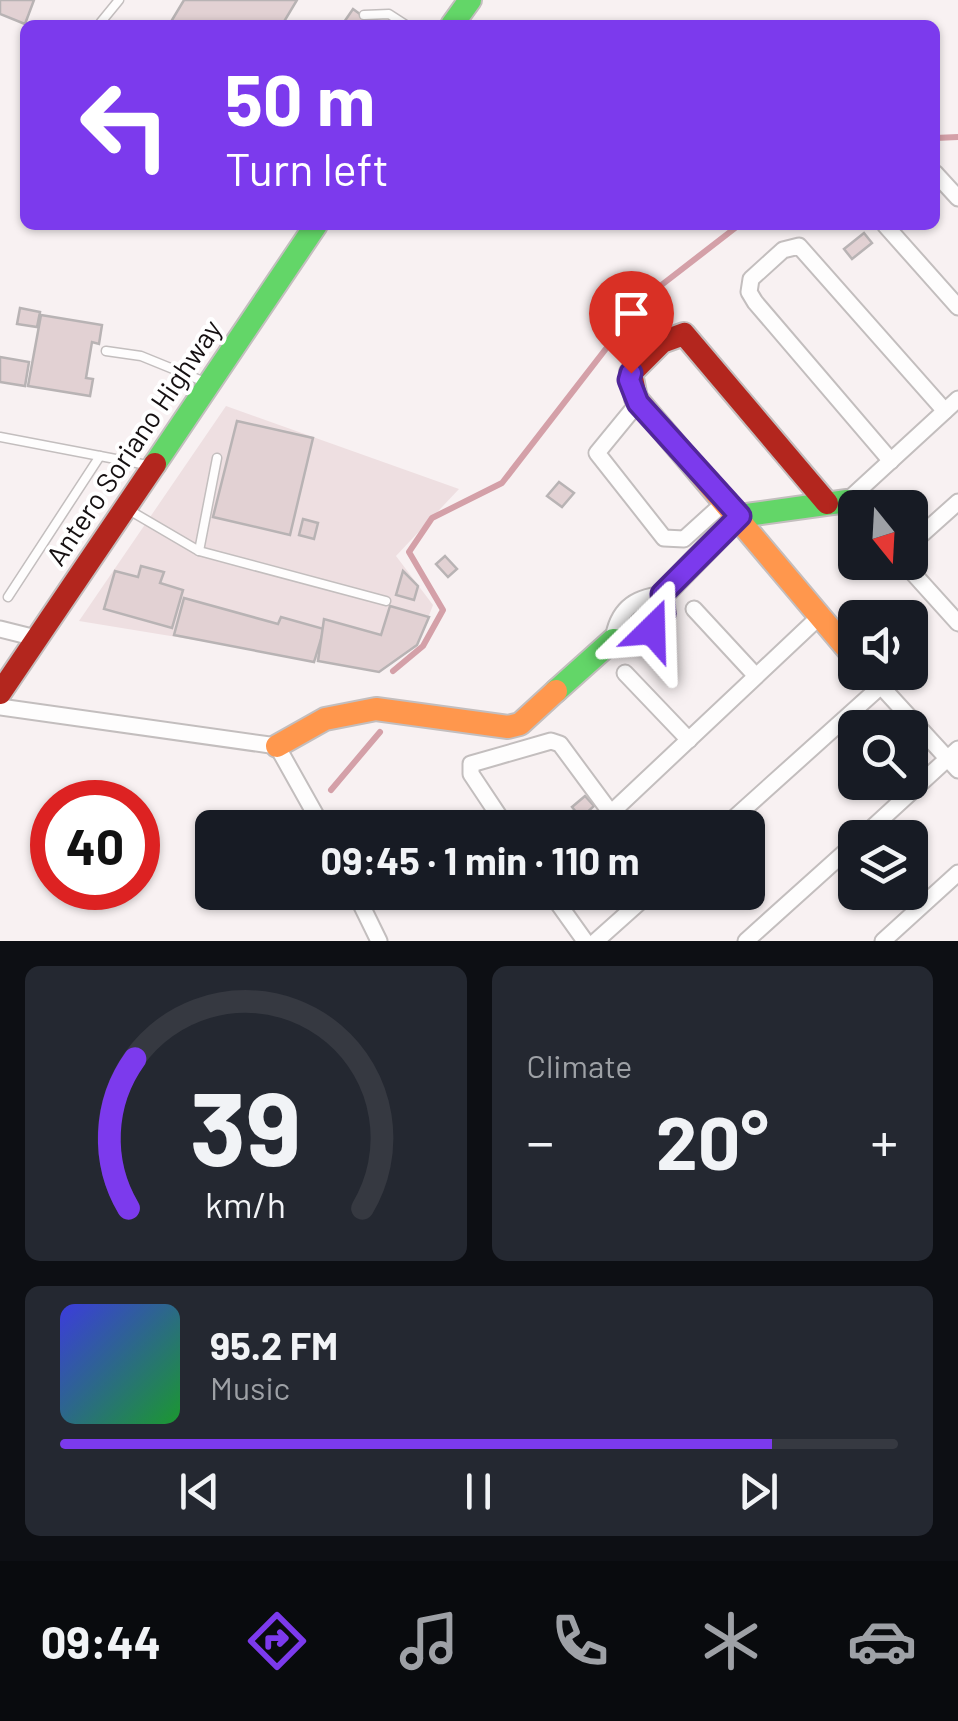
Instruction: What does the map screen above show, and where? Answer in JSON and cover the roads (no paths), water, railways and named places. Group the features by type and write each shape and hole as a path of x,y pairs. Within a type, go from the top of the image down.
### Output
{"street":[{"path":"940,178 958,198"},
{"name":"Antero Soriano Highway","path":"1,692 11,658 36,638 313,230"},
{"path":"889,230 958,307"},
{"path":"891,461 755,302 749,292 751,279 791,244 799,246 945,412"},
{"path":"838,500 684,334 664,340 631,373 629,380 638,403 733,509 838,640"},
{"path":"859,490 958,400"},
{"path":"638,403 597,453 664,538 684,539 733,509 838,505"},
{"path":"928,528 958,502"},
{"path":"1,692 276,746 325,719 376,709 514,726 613,640 616,621 628,608 642,596 662,594 733,509"},
{"path":"921,580 954,612"},
{"path":"613,640 636,642 652,630 664,614 662,594"},
{"path":"694,609 756,676"},
{"path":"613,810 818,618"},
{"path":"0,628 36,638"},
{"path":"626,673 689,740"},
{"path":"743,810 877,690"},
{"path":"882,820 955,760 885,690"},
{"path":"495,810 471,774 471,764 550,740 560,744 608,810"},
{"path":"276,746 313,810"},
{"path":"746,941 838,858"},
{"path":"884,941 958,872"},
{"path":"364,910 379,941"},
{"path":"563,910 585,941"},
{"path":"596,941 630,910"}],"lane":[{"path":"103,20 119,0"},
{"path":"385,20 389,14"},
{"path":"364,16 389,14 398,20"},
{"path":"106,350 141,356 207,384"},
{"path":"0,436 152,466"},
{"path":"8,598 100,456"},
{"path":"199,551 217,458"},
{"path":"124,508 199,551 386,600"}],"waterway":[{"path":"940,138 958,137"},
{"path":"393,671 423,646 443,610 409,552 432,518 502,483 646,297 733,230"},
{"path":"331,790 380,732"}]}
